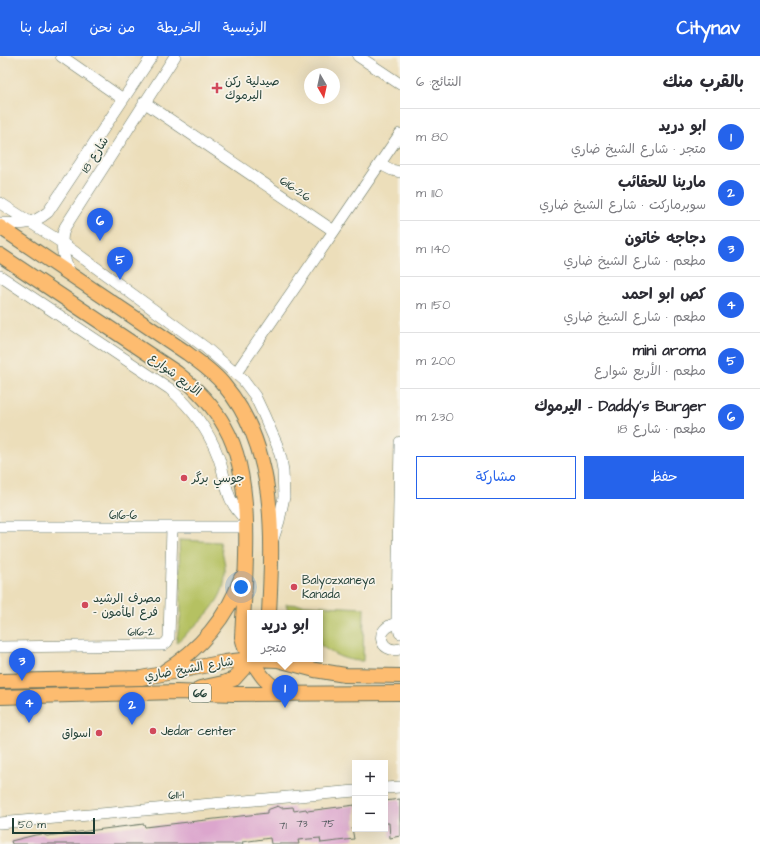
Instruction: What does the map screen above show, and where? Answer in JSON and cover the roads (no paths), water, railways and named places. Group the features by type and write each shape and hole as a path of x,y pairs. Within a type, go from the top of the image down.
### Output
{"main road":[{"name":"الأربع شوارع","path":"0,227 207,368 223,383 234,397 252,428 263,462 269,515 269,610"},
{"name":"الأربع شوارع","path":"0,254 176,373 205,398 226,428 234,445 239,463 246,523 242,637 247,652"},
{"path":"157,676 187,656 212,630 232,600 245,567"},
{"path":"270,592 274,610"},
{"name":"شارع الشيخ ضاري","path":"0,681 157,676 225,662 247,659"},
{"path":"178,692 223,683 234,679 248,662"},
{"name":"الأربع شوارع","path":"253,662 258,672 268,683 287,694"},
{"name":"شارع الشيخ ضاري","path":"285,662 331,673 360,676 400,676"},
{"path":"313,662 331,673"},
{"name":"شارع الشيخ ضاري","path":"0,697 178,692 234,694 400,693"}],"street":[{"path":"61,56 123,100"},
{"name":"شارع 18","path":"0,223 24,224 42,216 52,207 152,56"},
{"name":"شارع 18","path":"61,242 65,227 175,56"},
{"path":"358,56 400,84"},
{"name":"616-26","path":"144,102 334,231"},
{"path":"236,373 400,134"},
{"path":"380,164 400,172"},
{"path":"0,203 61,242 206,348 243,380 254,396 272,433 283,470 284,497 279,521 270,544"},
{"path":"61,242 64,258 70,275"},
{"path":"0,276 170,389 183,400 194,413 212,442 224,476 229,498 246,523"},
{"path":"400,442 399,628 390,624 384,629 381,636 385,647 388,649 400,649"},
{"name":"616-6","path":"0,528 172,528 246,523"},
{"name":"616-2","path":"0,647 163,645 169,638 172,528"},
{"path":"388,788 400,787"},
{"name":"611-1","path":"0,824 352,791"}],"place":[{"name":"صيدلية ركن اليرموك","path":"217,88"},
{"name":"Daddy's Burger - اليرموك","path":"100,241"},
{"name":"mini aroma","path":"120,280"},
{"name":"جوسي برگر","path":"184,478"},
{"name":"Balyozxaneya Kanada","path":"294,587"},
{"name":"مصرف الرشيد - فرع المأمون","path":"85,605"},
{"name":"دجاجه خاتون","path":"22,681"},
{"name":"ابو دريد","path":"285,708"},
{"name":"كص ابو احمد","path":"29,723"},
{"name":"مارينا للحقائب","path":"132,725"},
{"name":"Jedar center","path":"153,731"},
{"name":"اسواق","path":"99,733"}]}
